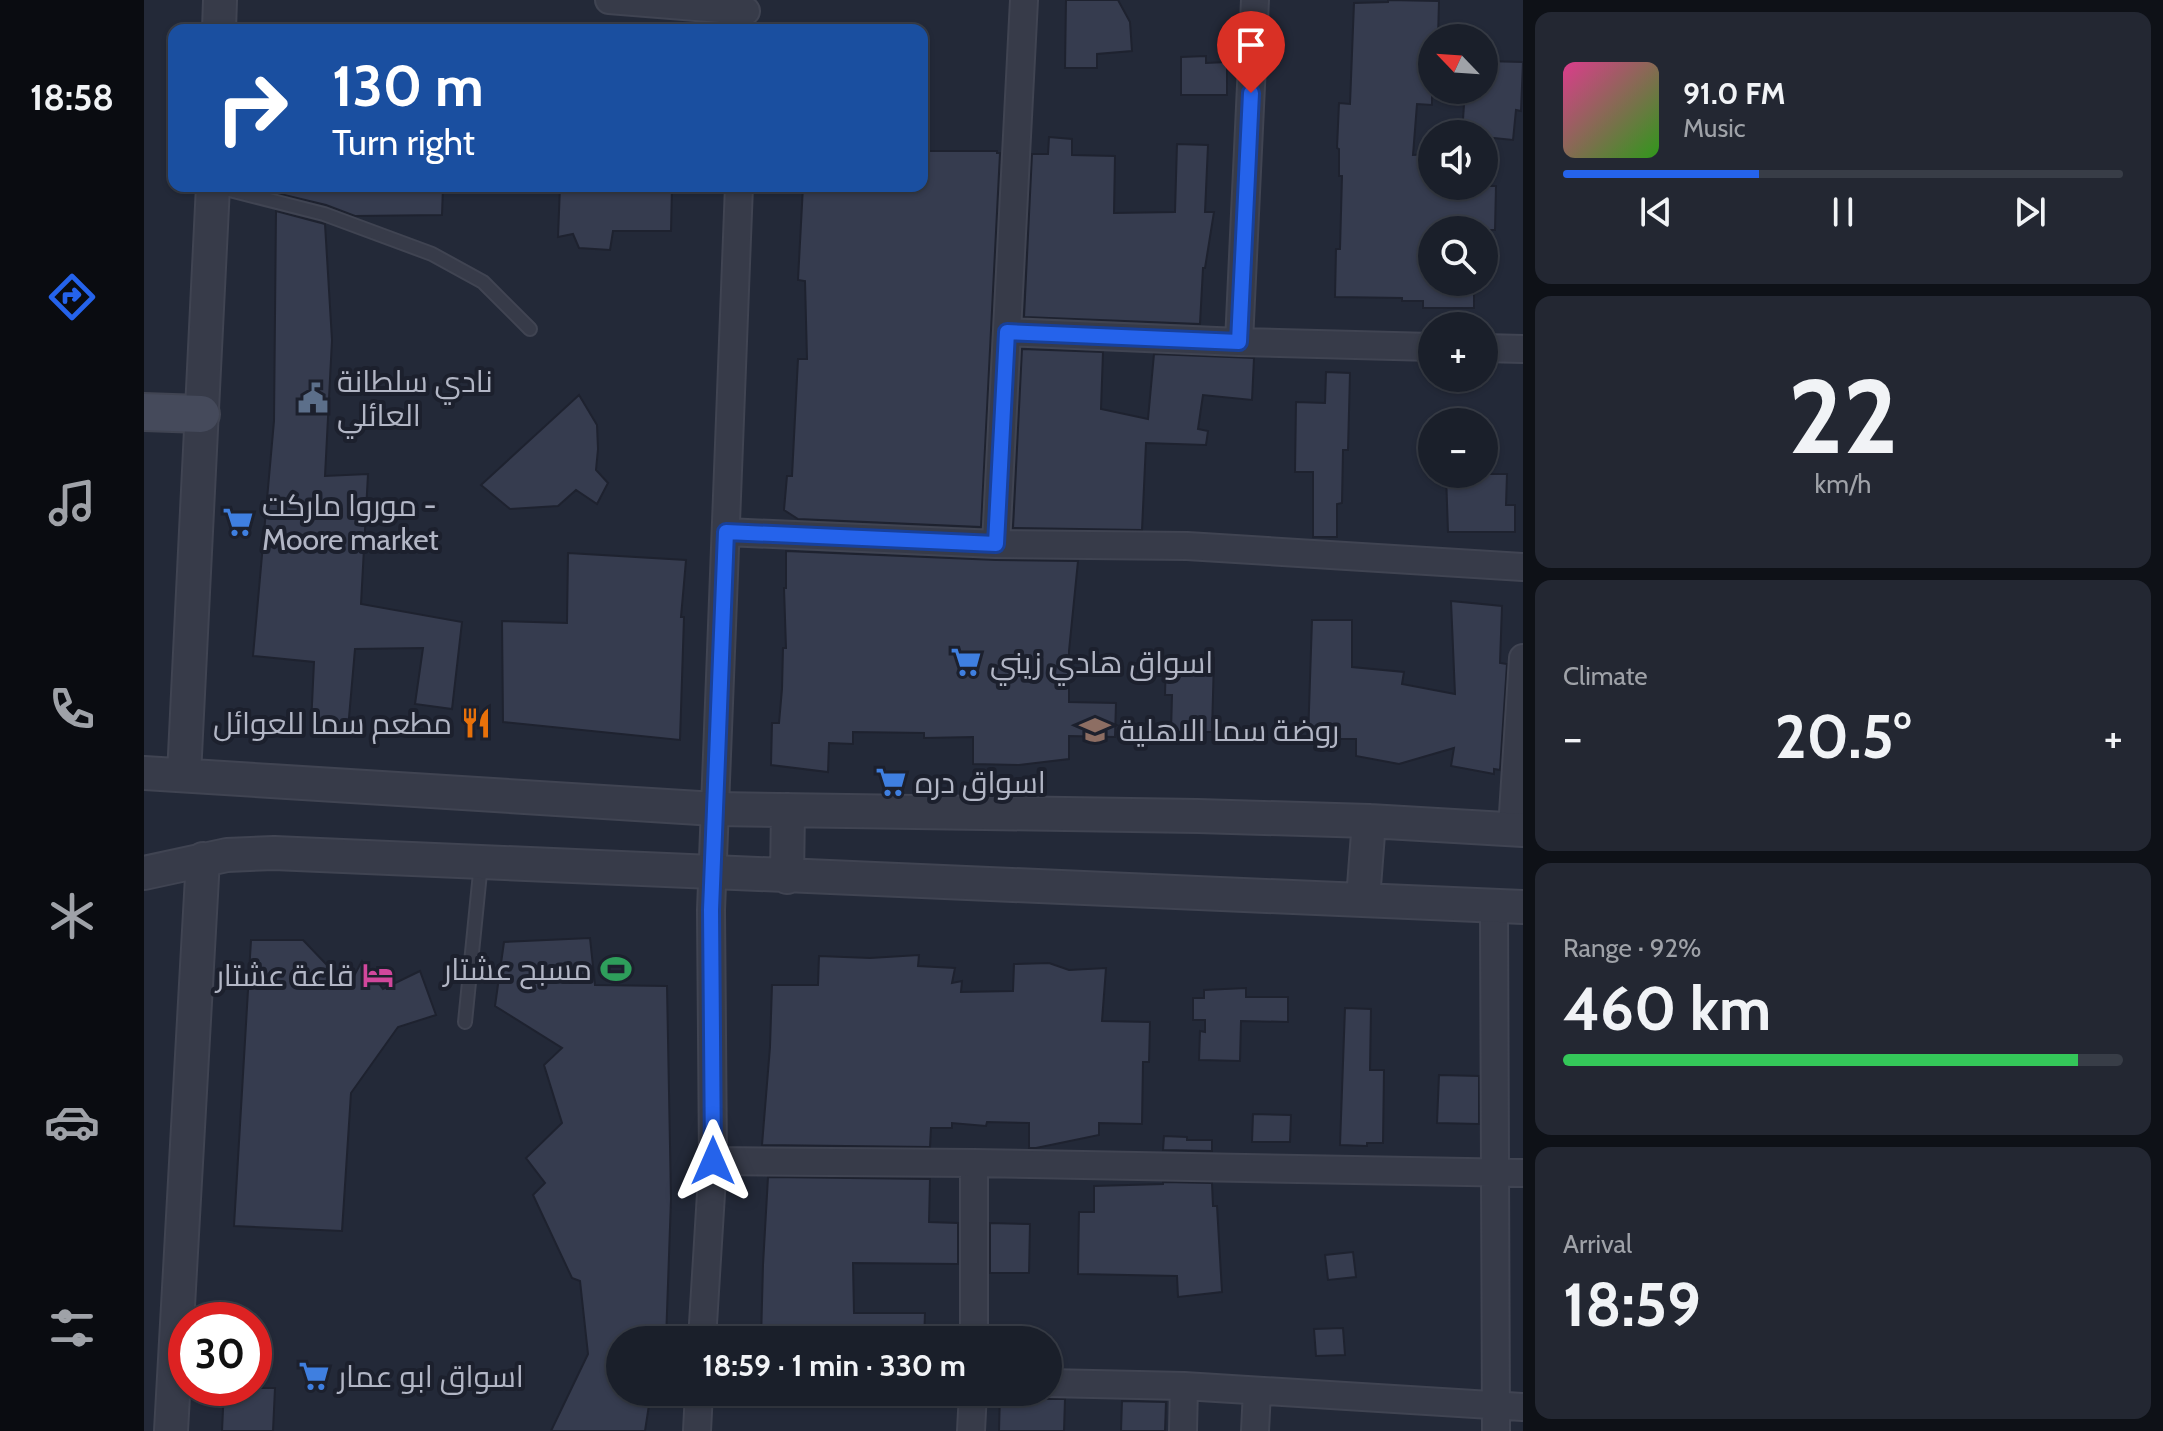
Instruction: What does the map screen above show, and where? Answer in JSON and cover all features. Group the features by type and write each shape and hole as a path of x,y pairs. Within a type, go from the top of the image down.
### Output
{"main road":[{"path":"144,412 201,414"}],"street":[{"path":"219,24 220,0"},
{"path":"609,0 746,14"},
{"path":"996,544 1024,0"},
{"path":"1239,342 1255,0"},
{"path":"184,775 213,192"},
{"path":"703,1326 713,1161 712,874 739,192"},
{"path":"1007,332 1418,347"},
{"path":"1498,348 1523,349"},
{"path":"726,532 996,544 1187,546 1523,567"},
{"path":"144,773 715,809 1369,821 1517,830 1523,658"},
{"path":"787,877 788,810"},
{"path":"1363,899 1369,821"},
{"path":"144,873 227,855 274,853 1508,907 1496,1172 1496,1419"},
{"path":"171,1431 203,859"},
{"path":"713,1161 1523,1173"},
{"path":"974,1163 974,1326"},
{"path":"1062,1383 1257,1391 1496,1419 1523,1407"},
{"path":"1183,1431 1184,1386"},
{"path":"1255,1431 1257,1391"},
{"path":"697,1431 698,1406"},
{"path":"971,1431 972,1406"}],"lane":[{"path":"237,192 324,214 432,254 483,282 530,329"},
{"path":"465,1022 481,863"}],"building":[{"path":"1066,0 1118,0 1130,22 1132,51 1097,54 1097,68 1065,68"},
{"path":"1439,1 1438,24 1418,24 1418,104 1432,105 1417,104 1413,155 1418,155 1418,200 1496,200 1495,216 1418,216 1418,296 1474,296 1474,308 1423,308 1423,301 1402,301 1402,298 1335,297 1342,176 1339,176 1337,148 1339,103 1350,104 1354,3"},
{"path":"1206,56 1206,63 1227,62 1227,95 1181,95 1181,57"},
{"path":"1498,61 1523,62 1521,111 1516,110 1513,140 1498,138 1498,120 1463,120 1464,104 1498,104"},
{"path":"1049,137 1072,139 1072,155 1115,156 1114,213 1175,212 1177,144 1208,145 1205,212 1214,212 1203,268 1200,324 1024,317 1032,154 1048,154"},
{"path":"928,151 1000,153 981,527 798,519 784,510 787,476 792,476 798,359 807,359 805,281 798,280 803,192 928,192"},
{"path":"443,192 442,215 355,216 326,205 276,193"},
{"path":"560,192 672,192 671,231 613,231 610,250 579,248 573,234 558,237"},
{"path":"276,211 325,224 332,340 325,476 368,474 361,604 462,622 452,709 415,704 423,648 355,649 348,729 311,725 314,662 253,656 274,421"},
{"path":"1022,349 1103,352 1101,409 1148,419 1154,354 1254,358 1252,400 1203,395 1198,429 1208,431 1206,445 1146,443 1142,530 1013,528"},
{"path":"1326,372 1350,373 1348,450 1343,450 1342,503 1337,504 1337,537 1313,537 1313,472 1295,472 1296,402 1325,403"},
{"path":"579,395 597,425 596,470 608,483 597,504 576,490 558,506 510,509 481,485"},
{"path":"1498,474 1507,474 1506,505 1515,505 1515,532 1448,532 1446,488 1498,488"},
{"path":"786,551 1078,561 1069,651 1069,702 1116,703 1115,737 1069,736 1069,759 1019,765 973,764 973,737 924,738 924,733 853,732 853,744 829,743 828,772 771,765 772,723 779,723 783,648 786,648"},
{"path":"568,553 686,560 681,617 684,617 680,740 503,722 502,621 567,623"},
{"path":"1451,601 1502,606 1500,663 1507,664 1500,770 1494,769 1494,774 1451,766 1454,748 1399,764 1356,756 1356,739 1308,739 1312,620 1352,620 1352,667 1404,672 1402,684 1455,694"},
{"path":"1166,657 1214,658 1212,732 1171,732 1172,695 1165,695"},
{"path":"590,938 595,985 667,986 671,1199 666,1326 606,1326 606,1406 649,1406 645,1431 551,1431 588,1354 580,1281 572,1278 533,1195 545,1183 526,1158 562,1123 544,1065 562,1048 495,1006 504,942"},
{"path":"251,940 303,940 348,987 362,961 383,989 420,971 436,1015 398,1027 351,1093 342,1231 234,1226"},
{"path":"919,955 918,966 955,968 952,983 962,981 961,992 1013,991 1014,964 1049,963 1069,970 1106,968 1102,1021 1150,1022 1149,1062 1143,1062 1142,1124 1099,1123 1099,1135 1036,1148 1029,1148 1029,1123 987,1122 986,1126 952,1123 952,1128 931,1128 930,1147 762,1145 772,985 818,985 819,956 870,958"},
{"path":"1246,988 1246,997 1288,997 1288,1022 1241,1021 1240,1061 1199,1060 1200,1031 1205,1032 1205,1020 1193,1020 1193,998 1204,998 1204,990"},
{"path":"1345,1008 1371,1009 1370,1070 1384,1070 1383,1143 1340,1145"},
{"path":"1439,1075 1479,1076 1479,1124 1437,1123"},
{"path":"1253,1114 1291,1115 1290,1142 1252,1142"},
{"path":"1164,1136 1212,1140 1212,1151 1163,1150"},
{"path":"768,1177 930,1179 929,1222 958,1223 958,1264 853,1263 854,1313 925,1313 925,1326 761,1326"},
{"path":"1212,1183 1213,1206 1217,1206 1222,1292 1178,1297 1177,1276 1078,1274 1079,1212 1094,1212 1094,1186"},
{"path":"990,1223 1030,1224 1029,1273 990,1273"},
{"path":"1353,1252 1356,1277 1328,1280 1325,1255"},
{"path":"1343,1328 1345,1355 1316,1356 1314,1329"},
{"path":"272,1388 275,1388 273,1431 222,1431 223,1406 272,1406"},
{"path":"1062,1399 1065,1399 1064,1431 999,1431 1000,1406 1062,1406"},
{"path":"1122,1401 1166,1402 1165,1431 1121,1431"}],"place":[{"name":"نادي سلطانة العائلي","path":"313,398"},
{"name":"موروا ماركت - Moore market","path":"238,522"},
{"name":"اسواق هادي زيني","path":"966,662"},
{"name":"مطعم سما للعوائل","path":"476,723"},
{"name":"روضة سما الاهلية","path":"1095,730"},
{"name":"اسواق دره","path":"891,782"},
{"name":"مسبح عشتار","path":"616,969"},
{"name":"قاعة عشتار","path":"378,975"},
{"name":"اسواق ابو عمار","path":"314,1376"}],"route":[{"path":"713,1161 711,910 726,532 996,544 1007,332 1239,342 1251,93"}]}
